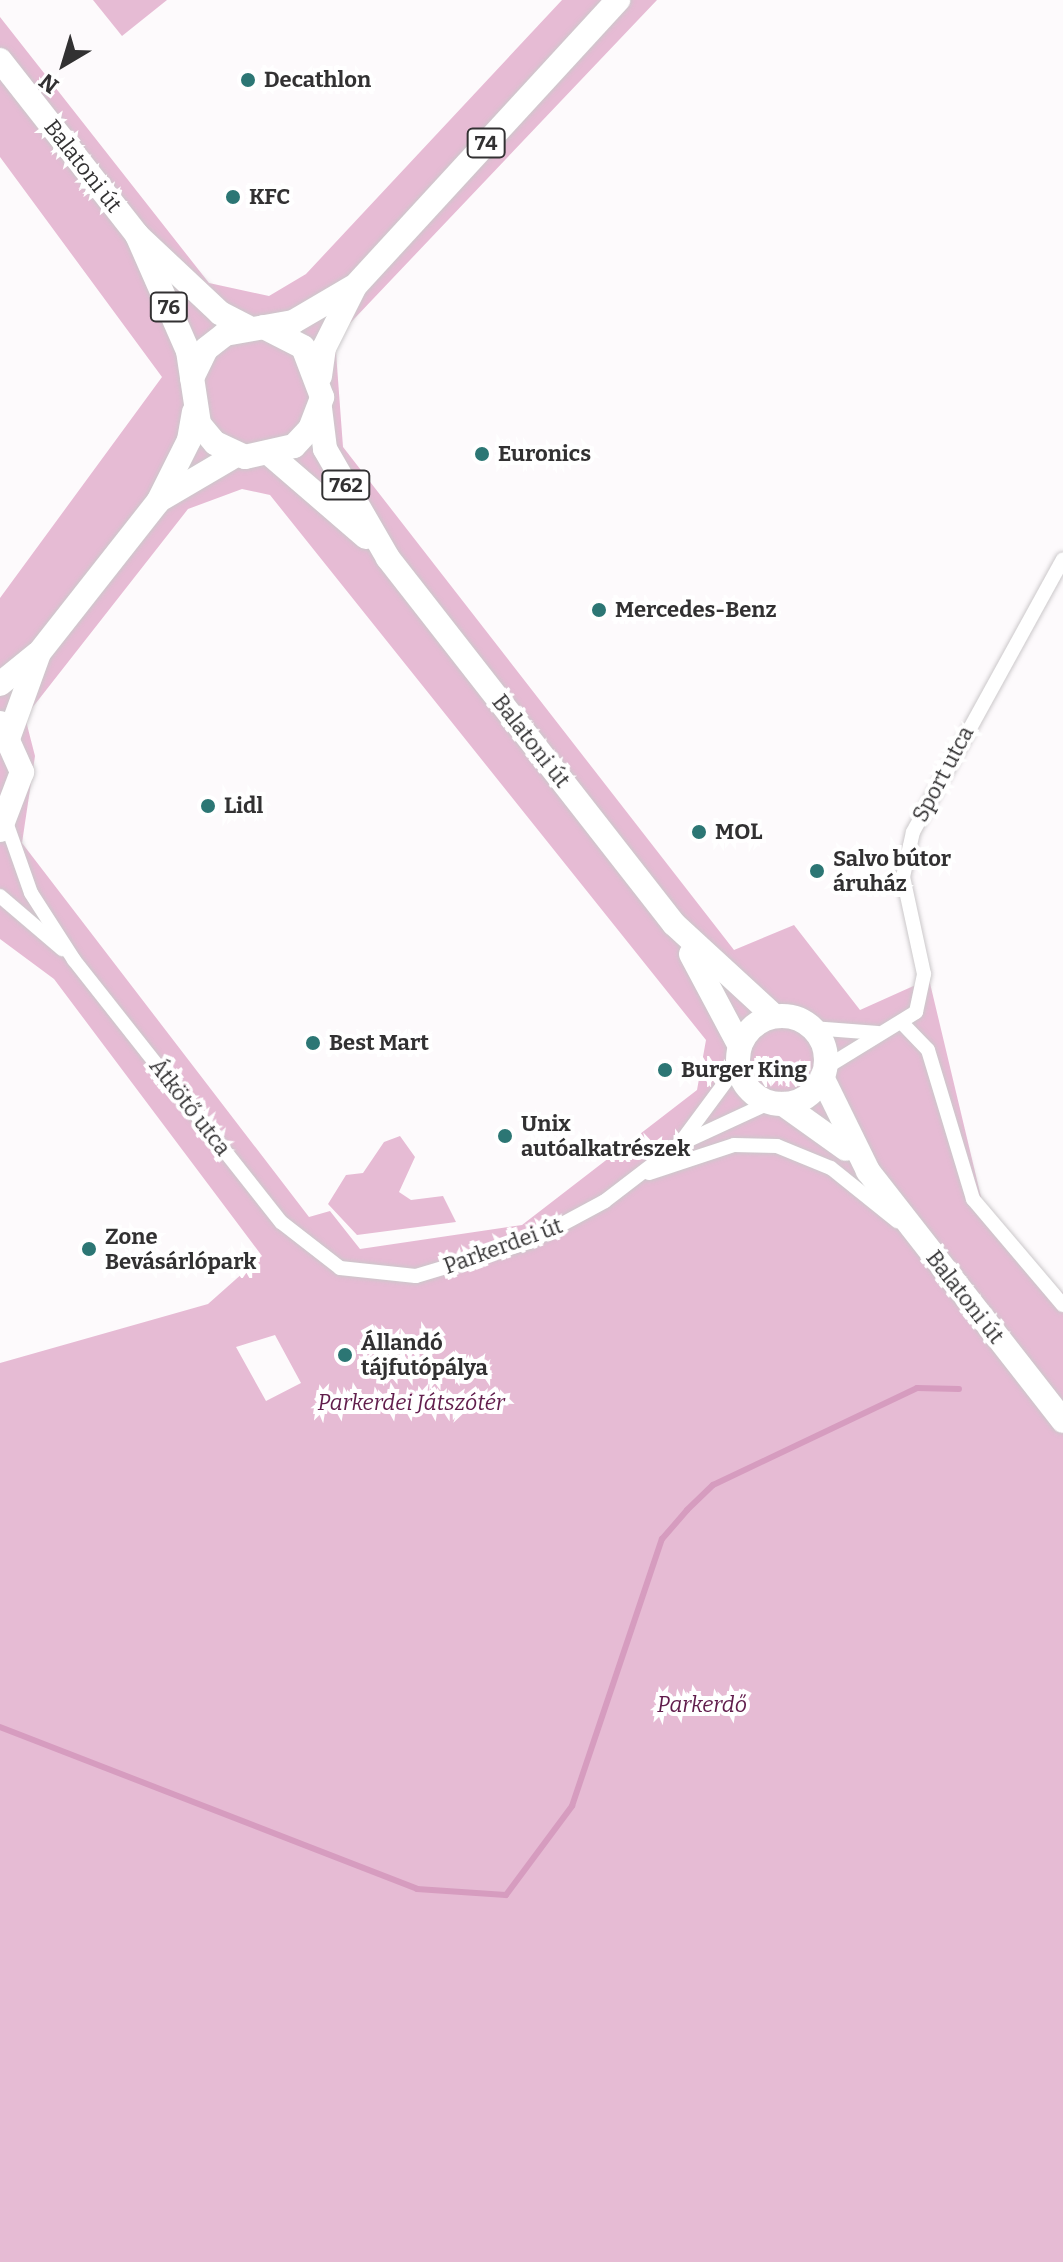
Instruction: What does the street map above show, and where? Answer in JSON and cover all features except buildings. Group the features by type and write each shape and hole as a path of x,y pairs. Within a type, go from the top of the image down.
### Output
{"main road":[{"name":"74","path":"320,408 324,348 355,286 618,0"},
{"name":"Balatoni út","path":"0,60 137,235"},
{"name":"76","path":"137,235 220,313 255,327"},
{"name":"76","path":"137,235 182,332 191,381"},
{"name":"74","path":"191,381 206,349 255,327 293,322 355,286"},
{"path":"255,327 295,339 320,376"},
{"path":"0,684 39,653 158,502 189,440 194,412 191,381"},
{"name":"Balatoni út","path":"320,408 325,449 388,558 674,924 774,1016 812,1028 824,1072 868,1171 1063,1421"},
{"path":"158,502 236,455 272,456 303,438 320,408"},
{"path":"194,412 206,434 236,455"},
{"name":"Balatoni út","path":"272,456 388,558"},
{"path":"3,826 22,772 4,730 39,653"},
{"name":"Balatoni út","path":"674,924 739,1055 749,1088 777,1103 868,1171"},
{"path":"739,1055 774,1016"},
{"path":"777,1103 808,1095 824,1072"}],"street":[{"name":"Sport utca","path":"902,1023 916,1012 924,974 904,901 913,832 1063,559"},
{"name":"Átkötő utca","path":"3,826 31,893 74,960 310,1251"},
{"name":"Átkötő utca","path":"0,896 74,960"},
{"path":"824,1072 878,1033 902,1023 928,1050 973,1199 1063,1305"},
{"path":"812,1028 878,1033"},
{"name":"Parkerdei út","path":"678,1145 739,1055"},
{"name":"Parkerdei út","path":"310,1251 356,1274 416,1276 544,1236 638,1177 678,1145 777,1103"},
{"path":"638,1177 734,1145 777,1146 831,1168 917,1237"}],"green space":[{"path":"93,0 167,0 122,36"},
{"name":"Parkerdő","path":"562,0 657,0 335,339 343,447 734,950 794,925 860,1010 929,979 982,1201 1026,1261 1063,1293 1063,2262 0,2262 0,1363 208,1304 262,1256 54,979 0,939 0,598 162,377 0,157 0,17 209,283 269,296 306,274","holes":["242,489 270,495 706,1040 697,1090 522,1225 360,1249 330,1211 309,1217 22,843 35,756 25,717 188,509","275,1335 301,1383 266,1401 236,1347"]},
{"path":"400,1136 415,1157 399,1192 411,1200 443,1196 456,1222 357,1235 328,1204 346,1175 363,1173 384,1142"}],"waterway":[{"path":"0,1727 417,1889 506,1895 572,1806 662,1539 687,1510 713,1485 917,1388 959,1389"}],"place":[{"name":"Decathlon","path":"248,80"},
{"name":"KFC","path":"233,197"},
{"name":"Euronics","path":"482,454"},
{"name":"Mercedes-Benz","path":"599,610"},
{"name":"Lidl","path":"208,806"},
{"name":"MOL","path":"699,832"},
{"name":"Salvo bútor áruház","path":"817,871"},
{"name":"Best Mart","path":"313,1043"},
{"name":"Burger King","path":"665,1070"},
{"name":"Unix autóalkatrészek","path":"505,1136"},
{"name":"Zone Bevásárlópark","path":"89,1249"},
{"name":"Állandó tájfutópálya","path":"345,1355"}],"park label":[{"name":"Parkerdei Játszótér","path":"411,1403"}]}
